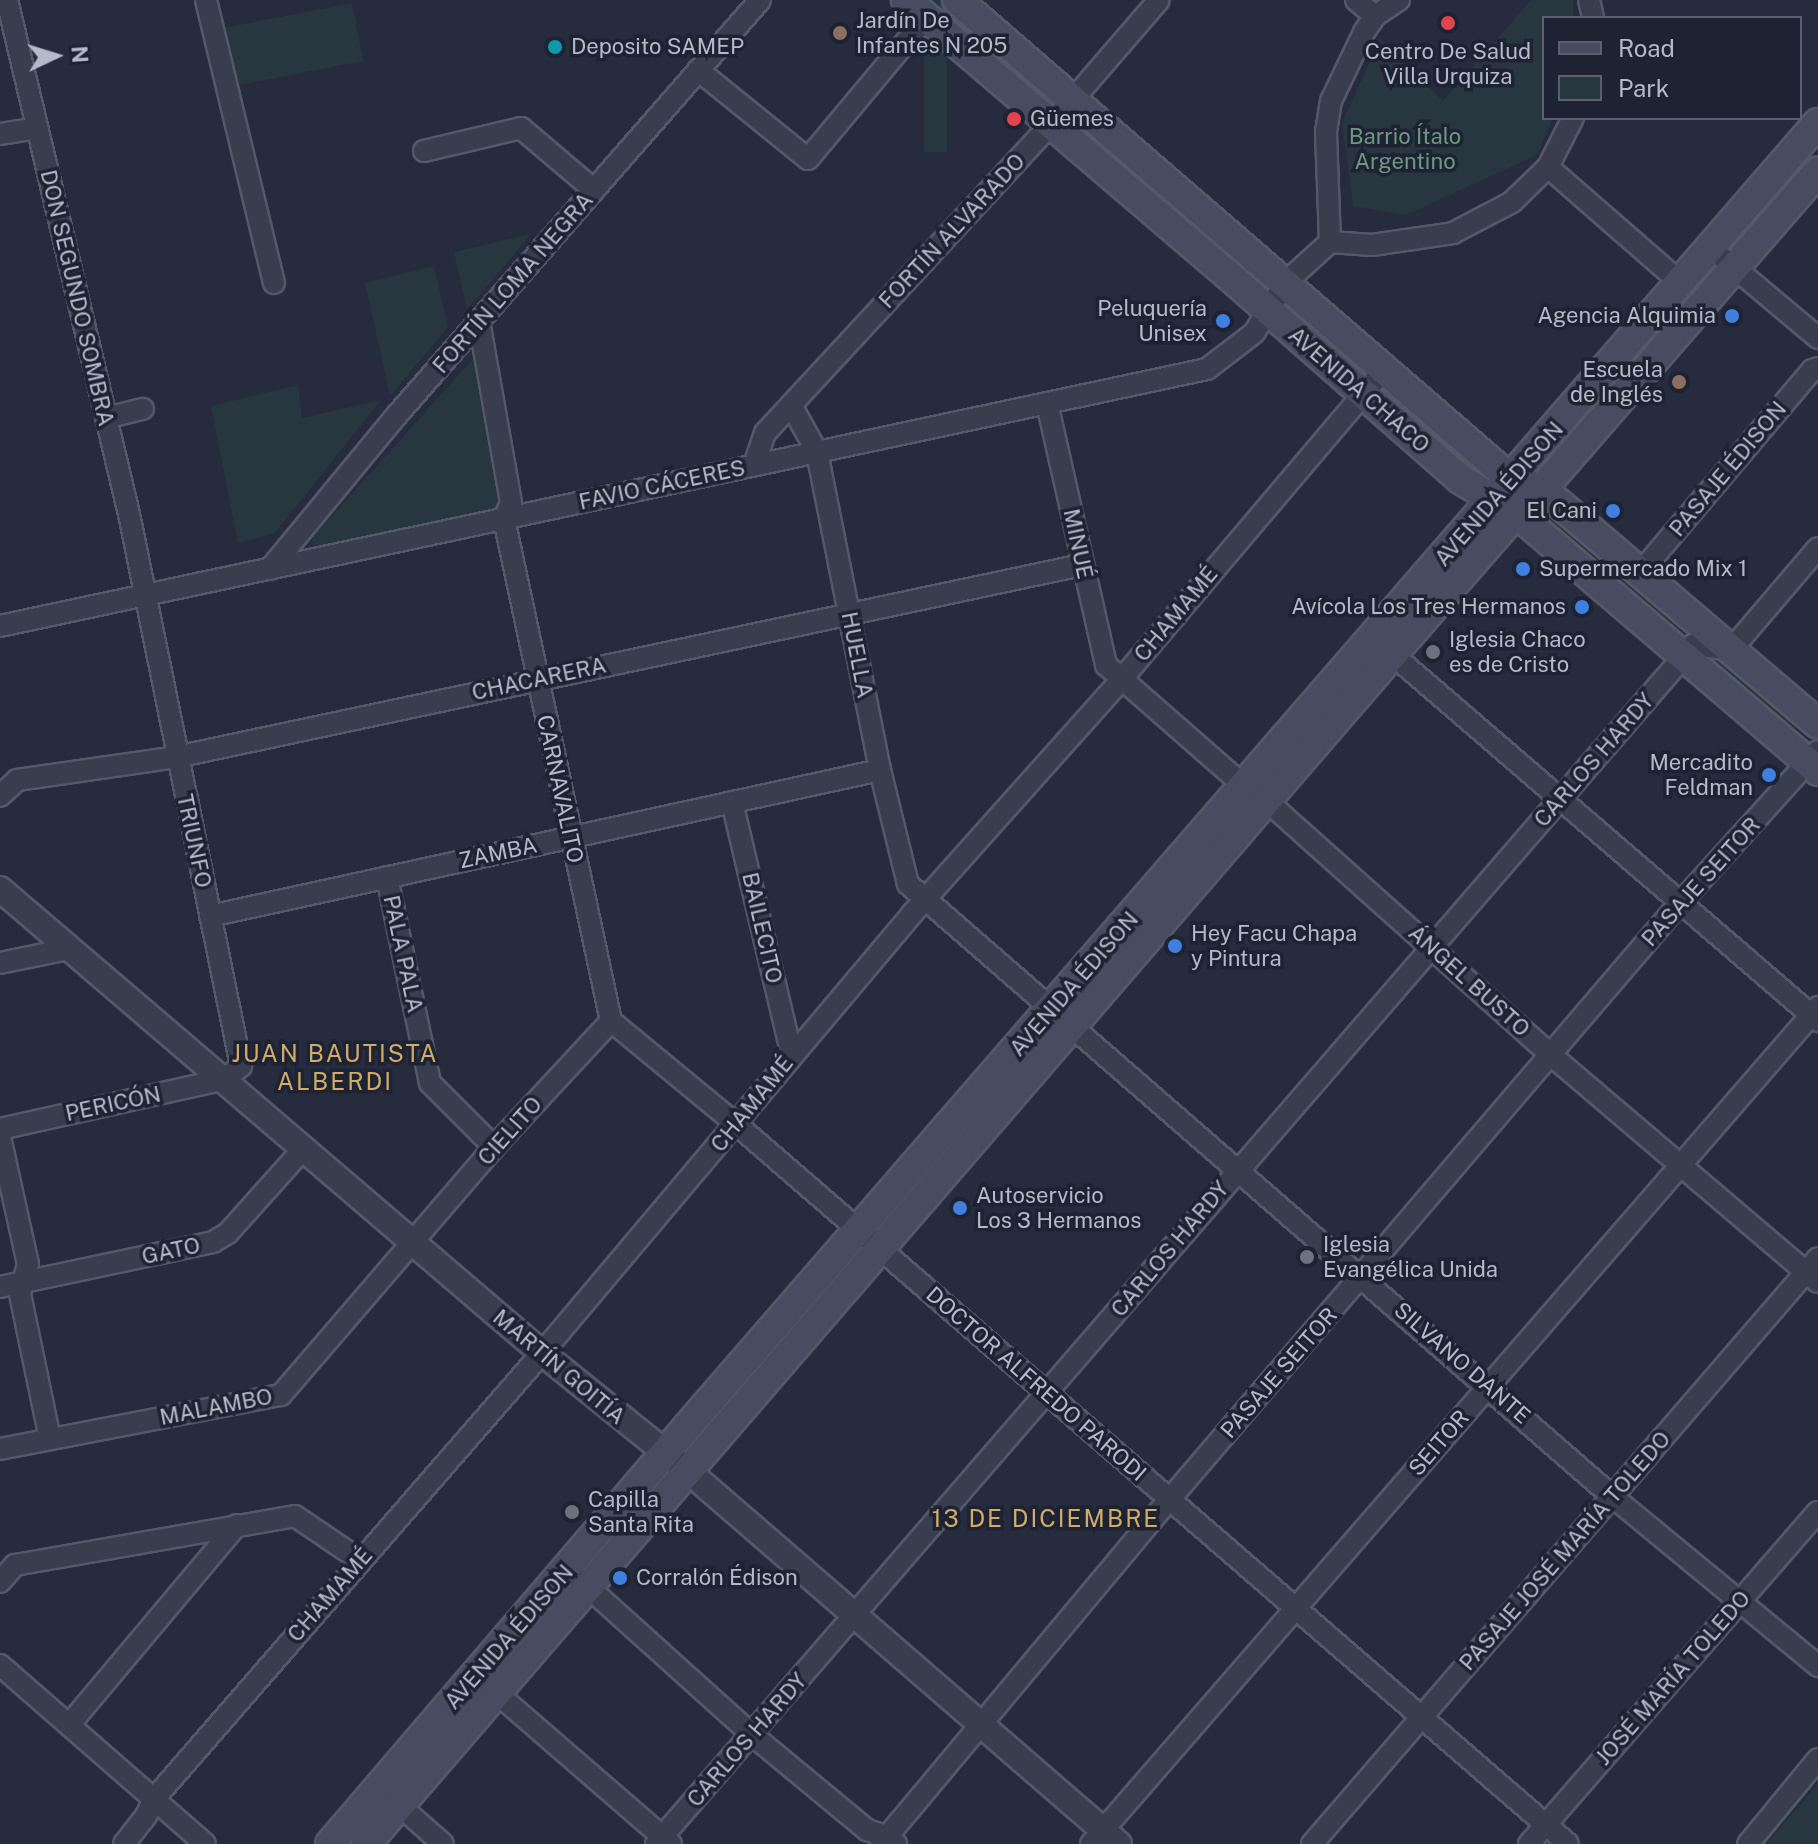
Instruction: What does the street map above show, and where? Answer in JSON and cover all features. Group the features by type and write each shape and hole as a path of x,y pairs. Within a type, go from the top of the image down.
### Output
{"main road":[{"name":"AVENIDA CHACO","path":"957,0 1386,367 1507,498 1684,656 1815,761"},
{"name":"AVENIDA CHACO","path":"916,9 1052,123 1460,479 1507,498"},
{"name":"AVENIDA ÉDISON","path":"1507,498 1542,489 1722,257 1818,123"},
{"name":"AVENIDA ÉDISON","path":"366,1844 498,1695 664,1454 870,1239 1061,1019 1268,802 1383,646 1507,498 1680,282 1722,257 1818,171"},
{"path":"1542,489 1818,724"},
{"name":"AVENIDA ÉDISON","path":"1061,1019 1244,786 1383,646"},
{"name":"AVENIDA ÉDISON","path":"330,1844 477,1676 688,1471 870,1239"}],"street":[{"name":"DON SEGUNDO SOMBRA","path":"7,0 106,418 144,596"},
{"path":"206,0 274,283"},
{"name":"FORTÍN LOMA NEGRA","path":"270,569 479,321 760,0"},
{"path":"1356,0 1375,16"},
{"path":"1399,0 1375,16 1364,32 1331,101 1326,132 1330,242 1372,245 1453,233 1512,202 1548,167 1572,120"},
{"name":"FORTÍN ALVARADO","path":"754,465 765,433 1073,101 1150,3"},
{"path":"698,70 808,159 916,9"},
{"path":"0,134 37,128"},
{"path":"424,151 521,128 594,190"},
{"path":"1548,167 1680,282"},
{"name":"FAVIO CÁCERES","path":"0,626 1207,369 1254,333 1286,282 1330,242"},
{"path":"1722,257 1818,338"},
{"name":"CARNAVALITO","path":"479,321 511,503 504,519 569,838 611,1021"},
{"name":"CHAMAMÉ","path":"124,1844 146,1816 154,1799 542,1353 912,914 928,900 1120,681 1386,367"},
{"name":"PASAJE ÉDISON","path":"1640,573 1812,370 1818,368"},
{"name":"MINUÉ","path":"1047,403 1106,665 1120,681"},
{"name":"HUELLA","path":"791,405 817,452 880,770 908,884 928,900"},
{"path":"106,418 143,409"},
{"path":"1684,656 1693,645 1731,650 1818,548"},
{"name":"CHACARERA","path":"0,796 17,780 176,757 1082,565"},
{"name":"TRIUNFO","path":"144,596 241,1066 225,1079"},
{"path":"1383,646 1680,903 1816,1015"},
{"name":"CARLOS HARDY","path":"663,1842 751,1734 1047,1395 1238,1168 1684,656"},
{"name":"ÁNGEL BUSTO","path":"1120,681 1244,786 1268,802 1551,1055 1814,1271"},
{"name":"PASAJE SEITOR","path":"888,1842 981,1725 1169,1500 1680,903 1815,761"},
{"name":"ZAMBA","path":"210,916 880,770"},
{"name":"BAILECITO","path":"732,802 792,1055"},
{"name":"PALA PALA","path":"387,877 430,1083 494,1147"},
{"name":"MARTÍN GOITÍA","path":"0,889 542,1353 688,1471 981,1725 1104,1839"},
{"name":"SILVANO DANTE","path":"928,900 1613,1497 1818,1666"},
{"path":"0,963 68,949"},
{"name":"SEITOR","path":"1104,1839 1488,1386 1681,1163 1816,1015"},
{"name":"DOCTOR ALFREDO PARODI","path":"611,1021 870,1239 1568,1844"},
{"name":"CIELITO","path":"412,1241 611,1021"},
{"name":"PERICÓN","path":"0,1129 225,1079"},
{"path":"0,1137 28,1264 20,1294 50,1439"},
{"name":"GATO","path":"0,1287 213,1242 228,1233 304,1148"},
{"name":"MALAMBO","path":"0,1449 281,1395 412,1241"},
{"name":"PASAJE JOSÉ MARÍA TOLEDO","path":"1312,1844 1420,1716 1814,1271"},
{"name":"JOSÉ MARÍA TOLEDO","path":"1529,1844 1818,1512"},
{"path":"0,1582 15,1565 295,1516 360,1560"},
{"path":"69,1725 237,1525"},
{"path":"578,1578 751,1734 867,1830 888,1842"},
{"path":"0,1665 205,1844"},
{"path":"477,1676 663,1842"},
{"path":"1748,1844 1818,1759"},
{"path":"379,1788 443,1844"}],"green space":[{"path":"924,0 947,0 947,152 924,152"},
{"name":"Barrio Ítalo Argentino","path":"1531,0 1573,0 1573,16 1542,16 1542,120 1552,120 1537,155 1406,215 1353,206 1342,123 1380,39 1443,101"},
{"path":"352,3 363,61 237,86 225,28"},
{"path":"1081,118 1262,275 1252,288 1071,130"},
{"path":"531,234 467,310 454,252"},
{"path":"434,266 448,327 390,396 365,283"},
{"path":"1670,310 1681,318 1568,474 1557,465"},
{"path":"473,359 500,513 313,550 313,537"},
{"path":"298,385 302,418 381,400 275,533 238,543 211,406"},
{"path":"1550,511 1683,626 1674,637 1541,522"},
{"path":"1717,652 1802,721 1792,733 1707,664"},
{"path":"1818,1784 1818,1844 1766,1844"}],"place":[{"name":"Centro De Salud Villa Urquiza","path":"1448,23"},
{"name":"Jardín De Infantes N 205","path":"840,33"},
{"name":"Deposito SAMEP","path":"555,47"},
{"name":"Güemes","path":"1014,119"},
{"name":"Agencia Alquimia","path":"1732,316"},
{"name":"Peluquería Unisex","path":"1223,321"},
{"name":"Escuela de Inglés","path":"1679,382"},
{"name":"El Cani","path":"1613,511"},
{"name":"Supermercado Mix 1","path":"1523,569"},
{"name":"Avícola Los Tres Hermanos","path":"1582,607"},
{"name":"Iglesia Chaco es de Cristo","path":"1433,652"},
{"name":"Mercadito Feldman","path":"1769,775"},
{"name":"Hey Facu Chapa y Pintura","path":"1175,946"},
{"name":"Autoservicio Los 3 Hermanos","path":"960,1208"},
{"name":"Iglesia Evangélica Unida","path":"1307,1257"},
{"name":"Capilla Santa Rita","path":"572,1512"},
{"name":"Corralón Édison","path":"620,1578"}],"district":[{"name":"JUAN BAUTISTA ALBERDI","path":"335,1068"},
{"name":"13 DE DICIEMBRE","path":"1046,1519"}]}
